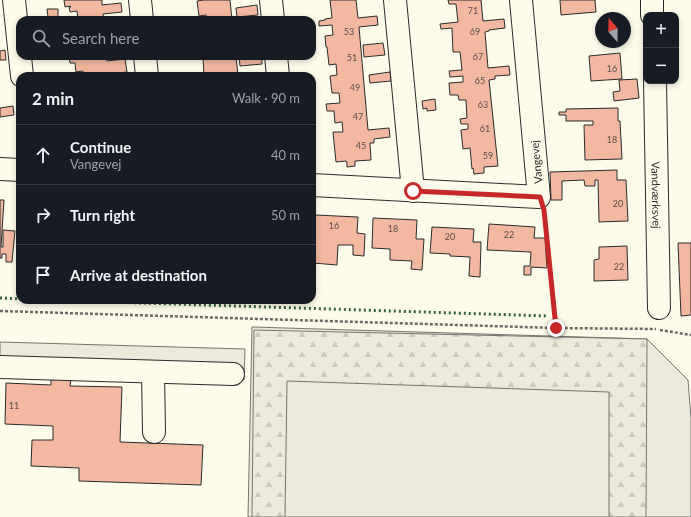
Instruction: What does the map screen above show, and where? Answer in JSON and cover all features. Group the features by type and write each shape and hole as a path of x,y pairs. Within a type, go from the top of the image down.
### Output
{"street":[{"path":"14,0 16,19"},
{"path":"140,0 142,16"},
{"path":"271,0 273,16"},
{"path":"395,0 413,191"},
{"name":"Vangevej","path":"316,185 540,197 521,0"},
{"path":"652,0 652,12"},
{"path":"20,60 22,72"},
{"path":"145,60 147,72"},
{"path":"276,60 278,72"},
{"name":"Vandværksvej","path":"655,84 659,319"},
{"path":"0,168 16,170"},
{"path":"0,367 233,374"},
{"path":"153,372 154,432"}],"path":[{"path":"540,197 544,210 556,328"},
{"path":"0,311 556,328 659,319"}],"green space":[{"path":"252,327 647,339 688,380 691,418 691,517 248,517"},
{"path":"254,330 647,339 646,517 609,517 609,392 287,381 285,517 252,517"}],"shaded area":[{"path":"0,342 245,349 244,380 0,373"}],"building":[{"path":"64,0 102,0 102,5 121,3 122,12 103,14 103,16 78,16 77,11 70,12 70,6 65,7"},
{"path":"230,0 232,16 199,16 197,1"},
{"path":"330,0 356,0 358,18 377,16 378,25 359,27 368,130 389,128 390,137 374,139 374,143 370,143 371,160 355,161 355,166 347,167 346,161 336,162 333,132 343,132 342,122 335,123 334,111 327,111 326,104 340,103 339,93 332,93 330,76 337,75 336,64 329,65 326,47 325,36 333,35 332,25 319,26 319,21 332,18"},
{"path":"448,0 481,0 483,21 504,19 505,28 485,32 488,68 509,66 510,75 495,76 495,79 489,80 498,166 484,167 484,173 474,174 473,168 472,169 470,148 463,149 461,130 468,129 468,124 461,124 460,119 467,118 466,100 459,100 458,95 450,95 449,83 463,82 463,76 450,77 449,71 462,70 460,52 453,52 452,28 441,29 440,24 458,22 456,4 449,4"},
{"path":"560,0 595,0 596,12 561,15"},
{"path":"257,5 258,15 237,16 236,8"},
{"path":"47,9 58,9 58,16 48,16"},
{"path":"383,43 385,55 364,57 363,45"},
{"path":"5,50 6,60 0,60 0,51"},
{"path":"620,53 622,79 591,81 589,56"},
{"path":"70,60 125,60 127,72 76,72 75,63 70,63"},
{"path":"203,60 236,60 238,72 204,72"},
{"path":"239,60 262,60 262,64 240,66"},
{"path":"390,72 391,81 370,83 369,75"},
{"path":"637,79 639,98 614,101 613,92 620,91 619,80"},
{"path":"435,99 436,110 427,111 427,108 423,109 422,101"},
{"path":"13,106 14,115 0,117 0,108"},
{"path":"618,108 622,159 585,160 584,125 593,125 593,121 566,121 566,115 559,115 559,112 566,112 566,109"},
{"path":"617,170 617,180 626,180 628,221 599,222 598,180 595,180 595,186 585,186 584,180 562,181 562,200 551,200 550,172"},
{"path":"0,200 4,200 1,247 3,247 3,230 15,231 12,262 6,262 6,254 2,254 2,258 0,258"},
{"path":"316,215 358,217 357,233 365,234 364,256 353,255 353,245 338,245 337,265 316,263"},
{"path":"373,218 417,220 416,239 424,239 422,270 411,269 412,261 390,260 390,249 372,248"},
{"path":"489,224 535,227 534,238 545,238 547,268 531,267 531,275 524,275 524,266 530,266 531,252 487,250"},
{"path":"432,227 474,229 473,242 481,242 480,277 469,276 470,257 430,253"},
{"path":"678,243 691,243 691,315 681,316"},
{"path":"627,246 628,280 594,281 594,260 599,259 599,247"},
{"path":"51,378 71,379 70,386 122,387 120,442 203,445 201,485 79,481 79,468 31,466 32,440 53,440 53,426 5,424 6,383 51,385"}],"hedge":[{"path":"0,298 16,299"},
{"path":"174,304 548,316"}],"route":[{"path":"413,191 540,197 544,210 556,328"}]}
